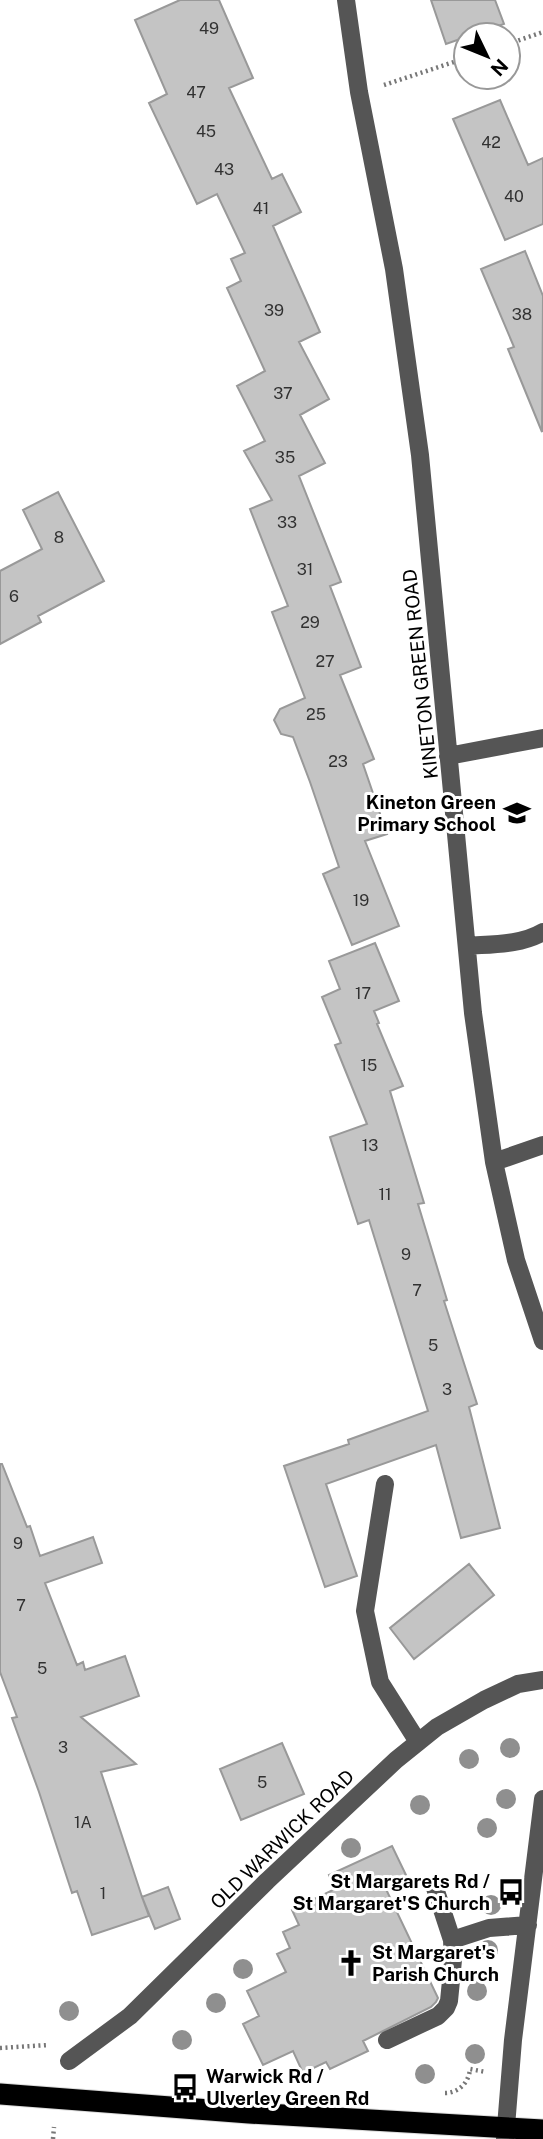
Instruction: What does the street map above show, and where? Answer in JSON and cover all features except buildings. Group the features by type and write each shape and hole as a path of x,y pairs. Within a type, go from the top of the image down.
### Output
{"highway":[{"path":"0,2094 376,2120 505,2134 543,2130"}],"street":[{"name":"KINETON GREEN ROAD","path":"346,0 359,92 394,269 418,442 473,1013 494,1162 516,1260 543,1341"},
{"path":"448,756 543,738"},
{"path":"467,946 520,941 543,932"},
{"path":"494,1162 543,1145"},
{"path":"385,1484 365,1611 380,1682 418,1742"},
{"name":"OLD WARWICK ROAD","path":"69,2061 130,2016 267,1881 418,1742 437,1727 484,1700 518,1684 543,1680"},
{"path":"505,2134 513,2040 528,1925 538,1875 543,1799"},
{"path":"387,2040 438,2016 446,2008 451,1991 452,1940 434,1885"},
{"path":"452,1940 489,1928 528,1925"}],"path":[{"path":"522,39 543,32"},
{"path":"359,92 452,62"},
{"path":"441,2093 452,2093 462,2087 470,2078 470,2069 511,2075"}],"place":[{"name":"Kineton Green Primary School","path":"517,813"},
{"name":"St Margarets Rd / St Margaret'S Church","path":"511,1892"},
{"name":"St Margaret's Parish Church","path":"351,1963"},
{"name":"Warwick Rd / Ulverley Green Rd","path":"185,2087"}]}
